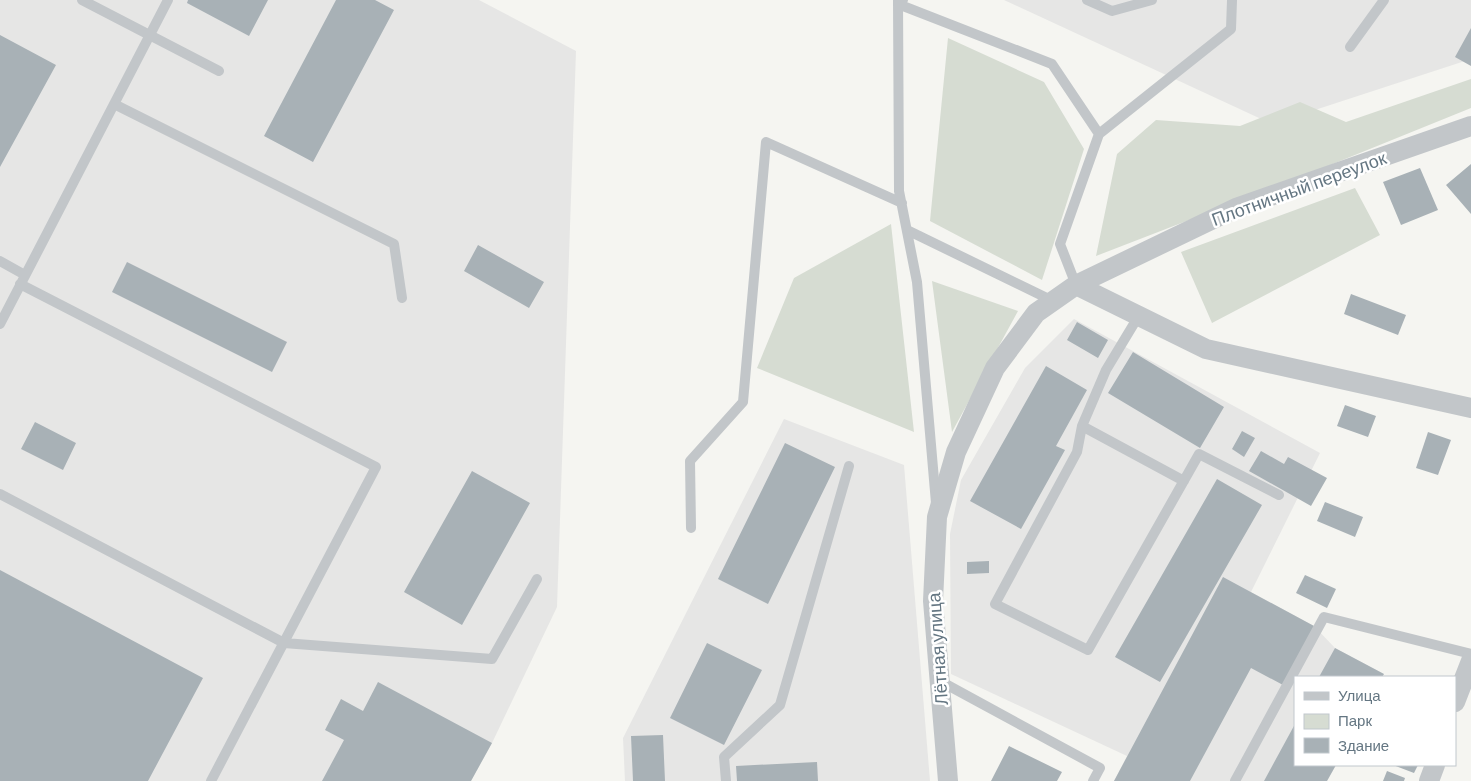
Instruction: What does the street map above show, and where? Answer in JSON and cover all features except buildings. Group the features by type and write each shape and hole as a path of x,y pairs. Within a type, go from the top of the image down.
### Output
{"street":[{"name":"Плотничный переулок","path":"937,517 956,452 995,368 1036,313 1076,285 1236,208 1471,126"},
{"path":"1076,285 1206,349 1471,408"},
{"name":"Лётная улица","path":"937,517 933,601 948,781"},
{"path":"1456,699 1471,661"},
{"path":"1429,781 1434,766"}],"lane":[{"path":"82,0 219,71"},
{"path":"0,324 168,0"},
{"path":"1087,0 1112,11 1152,0"},
{"path":"1076,285 1060,244 1100,134 1231,29 1232,0"},
{"path":"1350,47 1384,0"},
{"path":"937,517 917,282 899,191 900,1 1052,64 1100,134"},
{"path":"114,104 394,244 402,298"},
{"path":"691,528 690,461 743,402 766,142 902,203"},
{"path":"907,230 1053,301"},
{"path":"0,261 23,280 376,467 211,781"},
{"path":"1138,317 1106,370 1082,426 1077,452 995,604 1088,650 1200,454 1279,494"},
{"path":"1082,426 1184,481"},
{"path":"726,781 724,757 780,705 849,466"},
{"path":"0,494 284,643 492,659 538,579"},
{"path":"1235,781 1324,617 1471,654"},
{"path":"940,680 1100,768 1094,781"}],"shaded area":[{"path":"0,0 479,0 576,51 557,607 492,743 471,781 0,781"},
{"path":"1004,0 1471,0 1471,59 1272,124"},
{"path":"1074,319 1320,453 1251,592 1314,626 1335,648 1384,674 1383,676 1294,676 1294,766 1335,766 1327,781 1114,781 1127,756 951,674 950,534 961,480 1025,368"},
{"path":"784,419 904,465 930,781 625,781 623,738"}],"green space":[{"path":"948,38 1044,82 1084,149 1042,280 930,221"},
{"path":"1471,79 1471,108 1308,174 1096,256 1117,154 1156,120 1240,126 1300,102 1346,122"},
{"path":"1355,188 1380,235 1212,323 1181,252"},
{"path":"891,224 914,432 757,368 794,278"},
{"path":"932,281 1018,311 952,432"}]}
